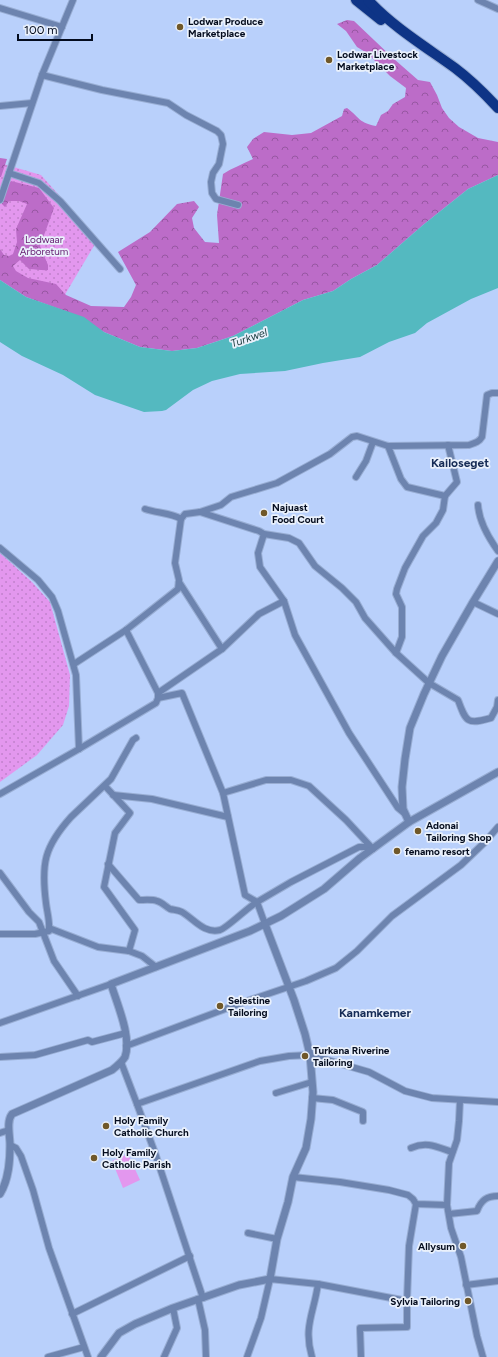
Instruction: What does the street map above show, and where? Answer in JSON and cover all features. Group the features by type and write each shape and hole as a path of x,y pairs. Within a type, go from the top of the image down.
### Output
{"highway":[{"path":"356,0 393,30 420,44"},
{"path":"368,0 420,44 456,69 477,86 498,108"}],"street":[{"path":"0,200 32,103 73,0"},
{"path":"478,0 498,10"},
{"path":"0,8 62,28"},
{"path":"42,76 102,90 168,102 186,115 217,131 221,135 223,144 219,164 212,178 212,193 216,199 238,205"},
{"path":"0,106 32,103"},
{"path":"9,173 39,183 60,201 120,269"},
{"path":"74,664 126,630 178,589 179,582 175,562 181,519 185,514 200,512 221,506 231,497 265,488 286,479 330,454 352,437 357,436 388,446 469,445 480,440 482,437 487,395 498,393"},
{"path":"356,477 366,461 373,442"},
{"path":"396,653 402,637 402,607 396,594 404,568 423,536 436,523 443,510 445,496 457,482 448,445"},
{"path":"388,446 401,479 407,487 445,496"},
{"path":"478,505 478,514 481,522 489,540 498,551"},
{"path":"145,509 156,513 176,516 181,519"},
{"path":"200,512 259,531 264,534 289,538 299,543 315,566 342,588 356,602 365,618 380,637 429,683 458,700 464,716 471,721 481,721 491,718 497,707 498,700"},
{"path":"264,534 258,553 260,567 284,601 295,635 348,734 409,822"},
{"path":"0,548 38,580 52,597 58,612 76,675 79,749"},
{"path":"404,813 402,787 408,735 412,722 442,656 498,561"},
{"path":"179,582 222,649"},
{"path":"158,695 222,649 258,614 284,601"},
{"path":"473,602 498,614"},
{"path":"0,794 156,703 158,695 126,630"},
{"path":"158,695 182,693 223,793 244,895 256,902 304,1028 310,1055 312,1098 311,1119 306,1148 293,1177 288,1202 277,1239 261,1318 247,1357"},
{"path":"0,934 43,933 49,931 44,884 45,861 48,850 68,820 111,779 133,740 136,738"},
{"path":"0,1023 111,984 265,924 318,894 409,822 498,772"},
{"path":"223,793 266,780 291,780 309,786 346,820 373,849"},
{"path":"105,786 130,813 115,833 104,887 135,930 129,951"},
{"path":"113,795 152,799 228,817"},
{"path":"126,1046 244,1002 318,977 343,963 392,916 461,865 498,827"},
{"path":"108,864 139,900 156,900 170,908 180,911 192,918 199,925 210,930 220,930 256,902 291,882 359,847 373,849"},
{"path":"0,873 29,912 39,922 58,969 78,996"},
{"path":"49,928 98,947 129,951 142,956 156,967"},
{"path":"0,1194 8,1176 10,1118 16,1112 116,1067 124,1057 126,1033 111,984"},
{"path":"0,1056 34,1055 88,1040 92,1042 126,1033"},
{"path":"137,1104 260,1061 289,1056 310,1055 368,1072 405,1091 412,1093 432,1098 498,1102"},
{"path":"121,1062 155,1153 190,1256 200,1298 205,1330 206,1357"},
{"path":"276,1092 312,1082"},
{"path":"312,1098 333,1100 363,1112 363,1121"},
{"path":"460,1100 460,1121 457,1140 449,1163 448,1205 455,1241 461,1257 466,1286 483,1357"},
{"path":"0,1133 9,1130"},
{"path":"412,1148 420,1144 431,1145 452,1152"},
{"path":"10,1145 16,1148 21,1156 34,1190 49,1248 88,1357"},
{"path":"293,1177 340,1182 389,1190 408,1195 414,1199 416,1204 409,1246 407,1327 360,1328 361,1357"},
{"path":"449,1214 477,1211 480,1203 484,1200 490,1196 498,1196"},
{"path":"416,1204 448,1205"},
{"path":"248,1233 277,1239"},
{"path":"72,1314 190,1256"},
{"path":"101,1357 115,1338 126,1328 200,1298 239,1285 270,1279 318,1284 407,1300"},
{"path":"466,1286 498,1281"},
{"path":"312,1357 308,1332 318,1284"},
{"path":"164,1357 177,1328 173,1308"},
{"path":"48,1357 84,1347"}],"green space":[{"path":"347,20 354,21 418,80 430,82 442,108 449,118 459,127 478,138 498,142 498,175 468,189 423,225 377,265 333,291 303,300 233,336 197,348 172,351 140,347 104,332 65,311 26,297 0,280 0,249 4,255 9,256 13,254 17,242 16,229 27,204 19,201 9,201 5,207 2,204 5,187 11,181 39,188 54,208 40,246 48,265 48,270 29,269 20,260 13,266 16,271 28,278 56,284 66,295 91,306 124,307 131,297 136,285 118,252 150,232 177,204 194,201 199,207 192,218 194,228 205,242 219,243 217,215 223,174 253,159 247,147 253,139 264,132 292,135 311,133 342,116 344,109 347,108 363,122 376,126 381,115 388,111 393,104 405,97 406,88 390,76 367,53 357,47 346,31 337,24"},
{"path":"0,158 7,159 1,177 0,177"},
{"name":"Lodwaar Arboretum","path":"0,163 41,175 98,239 60,303 0,274"},
{"path":"0,553 32,582 50,602 70,675 69,706 63,725 37,755 0,782"},
{"path":"128,1154 140,1180 123,1188 112,1161"}],"water":[{"name":"Turkwel","path":"498,175 498,288 471,299 427,323 415,333 389,342 360,357 285,371 240,374 212,381 193,390 166,410 144,412 95,395 63,375 22,356 0,342 0,280 26,297 84,317 104,332 140,347 172,351 197,348 233,336 303,300 333,291 377,265 423,225 468,189"}],"place":[{"name":"Lodwar Produce Marketplace","path":"180,27"},
{"name":"Lodwar Livestock Marketplace","path":"329,60"},
{"name":"Najuast Food Court","path":"264,513"},
{"name":"Adonai Tailoring Shop","path":"418,831"},
{"name":"fenamo resort","path":"397,851"},
{"name":"Selestine Tailoring","path":"220,1006"},
{"name":"Turkana Riverine Tailoring","path":"305,1056"},
{"name":"Holy Family Catholic Church","path":"106,1126"},
{"name":"Holy Family Catholic Parish","path":"94,1158"},
{"name":"Allysum","path":"463,1246"},
{"name":"Sylvia Tailoring","path":"468,1301"}],"district":[{"name":"Kailoseget","path":"460,463"},
{"name":"Kanamkemer","path":"375,1013"}]}
